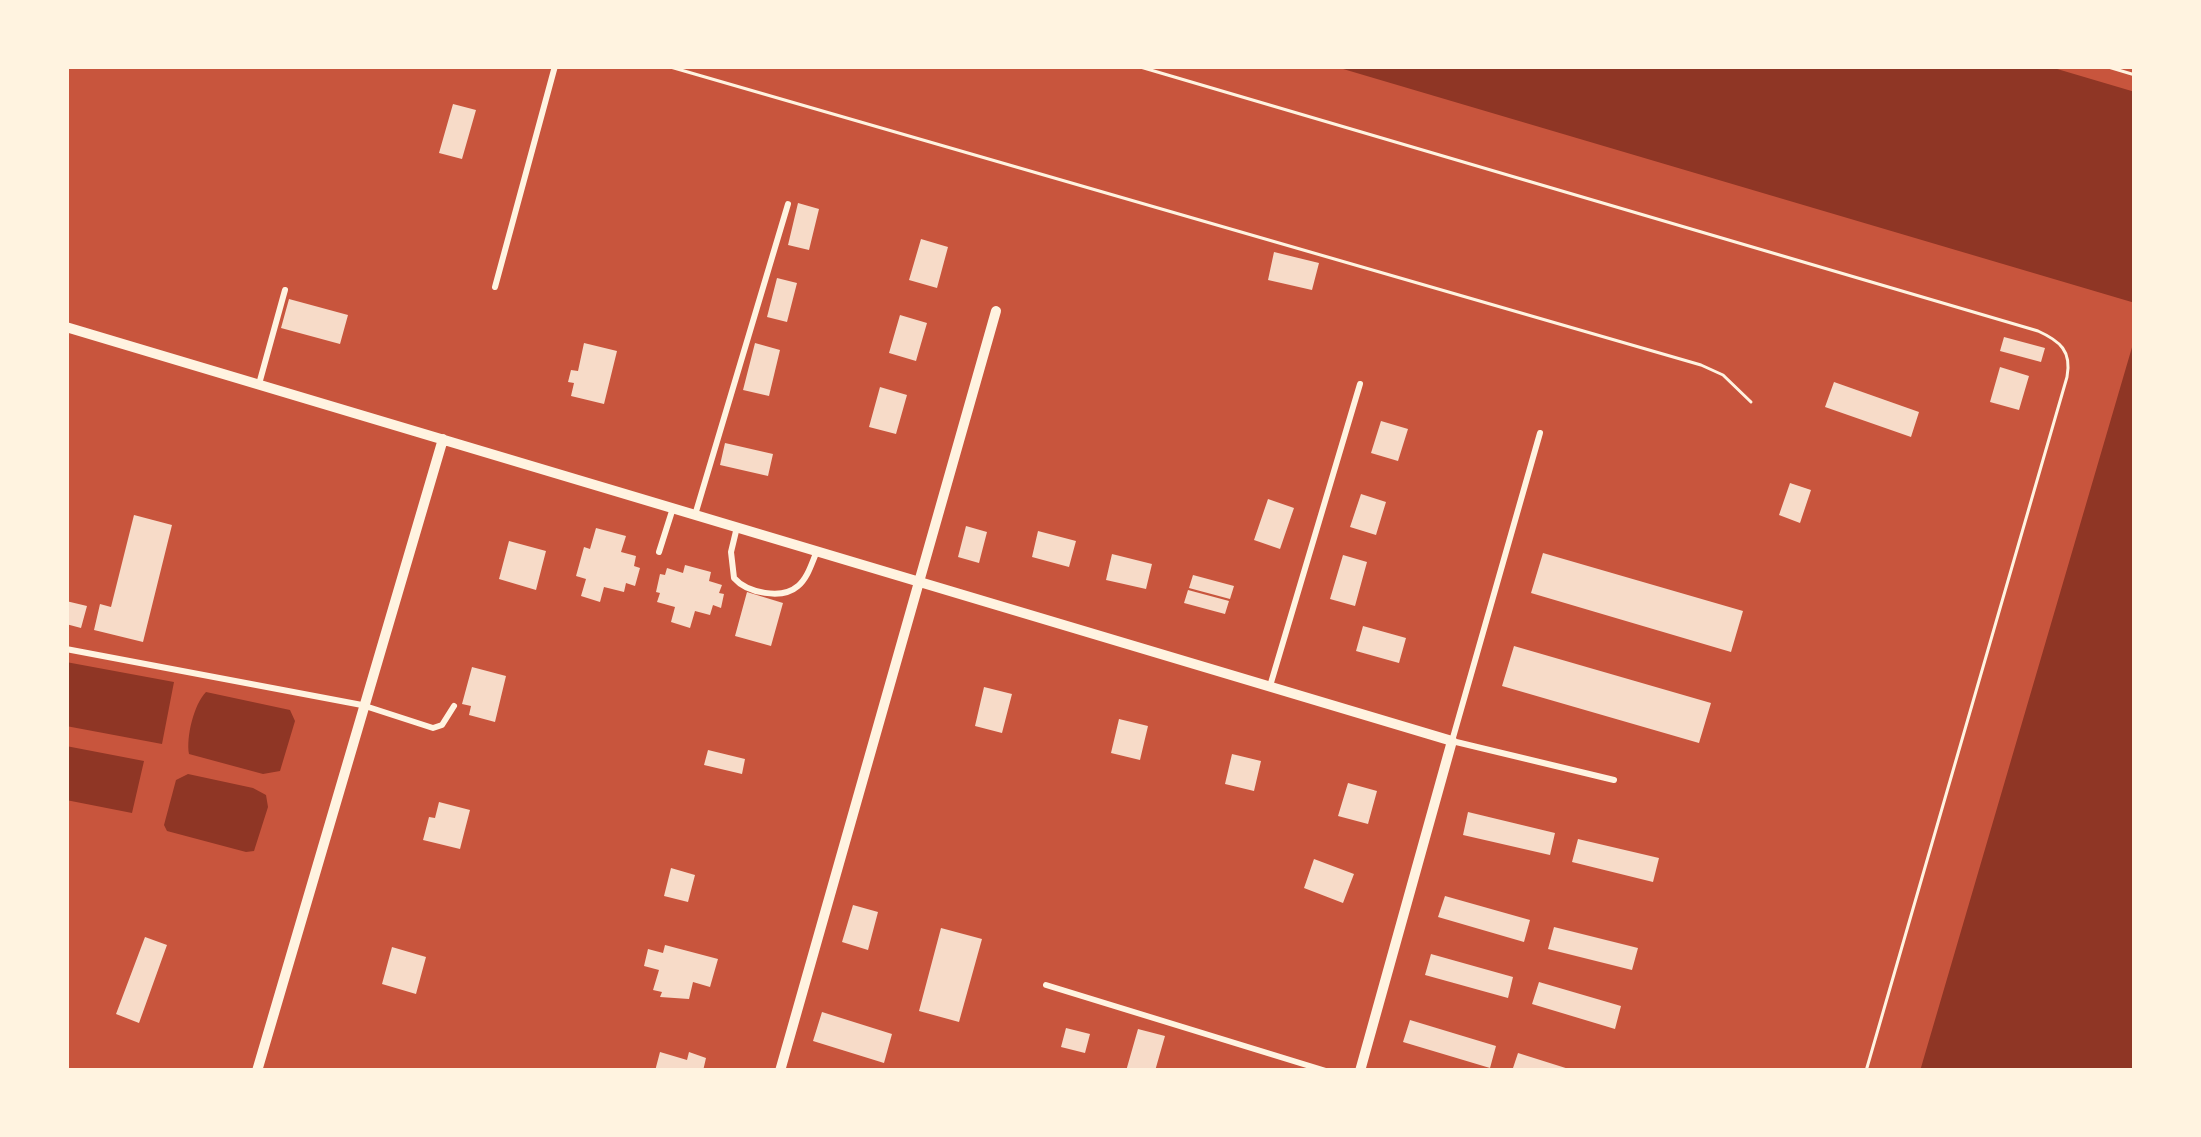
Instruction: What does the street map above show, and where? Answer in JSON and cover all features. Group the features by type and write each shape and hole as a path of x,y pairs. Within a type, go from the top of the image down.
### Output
{"street":[{"path":"780,1071 996,311"},
{"path":"66,327 1452,741 1360,1071"},
{"path":"256,1071 443,439"}],"lane":[{"path":"494,287 555,66"},
{"path":"695,514 788,204"},
{"path":"259,384 285,290"},
{"path":"1270,686 1360,384"},
{"path":"1540,433 1452,741 1614,780"},
{"path":"659,552 673,508"},
{"path":"737,527 730,564 734,578 751,589 792,591 803,582 817,551"},
{"path":"66,649 362,705 434,728 454,706"},
{"path":"1046,986 1326,1071"}],"path":[{"path":"667,66 1701,365 1723,375 1751,402"},
{"path":"1137,66 2038,331 2065,350 2067,377 1866,1071"},
{"path":"2105,66 2135,74"}],"shaded area":[{"path":"1333,66 2047,66 2135,92 2135,303"},
{"path":"2135,337 2135,1071 1920,1071"},
{"path":"66,662 174,682 162,744 66,726"},
{"path":"206,692 290,710 295,721 280,771 263,774 189,754 192,721"},
{"path":"66,746 144,761 132,813 66,800"},
{"path":"188,774 266,795 268,807 254,851 167,831 164,825 176,780"}],"building":[{"path":"453,104 476,110 462,159 439,153"},
{"path":"798,203 819,209 809,250 788,245"},
{"path":"921,239 948,247 937,288 909,280"},
{"path":"1274,252 1319,263 1312,290 1268,280"},
{"path":"777,278 797,283 787,322 767,317"},
{"path":"289,299 348,315 340,344 281,328"},
{"path":"900,315 927,323 916,361 889,353"},
{"path":"2004,337 2045,348 2041,362 2000,351"},
{"path":"584,343 617,351 604,404 571,396 574,383 568,382 571,370 578,371"},
{"path":"755,343 780,350 769,396 743,390"},
{"path":"2000,367 2029,376 2019,410 1990,402"},
{"path":"1834,382 1919,412 1911,437 1825,407"},
{"path":"880,387 907,395 896,434 869,427"},
{"path":"1381,421 1408,429 1398,461 1371,453"},
{"path":"725,443 773,454 768,476 720,465"},
{"path":"1790,483 1811,490 1800,523 1779,515"},
{"path":"1361,494 1386,502 1376,535 1350,527"},
{"path":"1268,499 1294,508 1280,549 1254,540"},
{"path":"134,515 172,525 143,642 94,630 100,604 111,607"},
{"path":"966,526 987,532 979,563 958,557"},
{"path":"596,528 626,536 621,552 636,556 634,566 640,568 635,586 626,583 624,592 604,587 600,602 581,596 586,579 576,576 584,547 590,549"},
{"path":"1038,531 1076,541 1069,567 1032,557"},
{"path":"509,541 546,551 536,590 499,579"},
{"path":"1543,553 1743,611 1731,652 1531,593"},
{"path":"1112,554 1152,564 1146,589 1106,580"},
{"path":"1343,555 1367,562 1355,606 1330,599"},
{"path":"685,565 711,572 709,581 722,585 719,593 724,594 721,608 713,605 710,615 695,611 690,628 671,622 675,607 657,602 660,593 656,592 660,574 665,575 667,568 683,573"},
{"path":"1193,575 1234,586 1230,599 1189,588"},
{"path":"1188,590 1229,601 1225,614 1184,603"},
{"path":"747,592 783,603 771,646 735,636"},
{"path":"66,601 87,606 81,628 66,624"},
{"path":"1363,626 1406,638 1399,663 1356,651"},
{"path":"1514,646 1711,703 1699,743 1502,686"},
{"path":"472,667 506,676 495,722 469,715 471,706 462,704"},
{"path":"984,687 1012,694 1002,733 975,726"},
{"path":"1119,719 1148,726 1140,760 1111,753"},
{"path":"708,750 745,759 742,774 704,765"},
{"path":"1232,754 1261,761 1254,791 1225,784"},
{"path":"1348,783 1377,791 1368,824 1338,816"},
{"path":"439,802 470,810 460,849 423,840"},
{"path":"1468,812 1555,833 1550,855 1463,835"},
{"path":"1578,839 1659,858 1653,882 1572,862"},
{"path":"1314,859 1354,874 1343,903 1304,888"},
{"path":"671,868 695,875 688,902 664,896"},
{"path":"1445,896 1530,920 1524,942 1438,917"},
{"path":"853,905 878,912 868,950 842,942"},
{"path":"1554,927 1638,948 1632,970 1548,949"},
{"path":"941,928 982,939 959,1022 919,1011"},
{"path":"145,937 167,945 139,1023 116,1014"},
{"path":"665,945 718,959 710,987 693,982 689,999 660,997 662,992 653,990 659,970 644,966 648,949 663,953"},
{"path":"392,947 426,957 416,994 382,984"},
{"path":"1431,954 1513,977 1508,998 1425,975"},
{"path":"1539,982 1621,1006 1615,1029 1532,1004"},
{"path":"822,1012 892,1034 884,1063 813,1041"},
{"path":"1410,1020 1496,1046 1490,1068 1403,1042"},
{"path":"1066,1028 1090,1034 1085,1053 1061,1047"},
{"path":"1138,1029 1165,1036 1155,1071 1126,1071"},
{"path":"660,1052 687,1060 689,1052 706,1058 703,1071 655,1071"},
{"path":"1518,1053 1572,1070 1572,1071 1512,1071"}]}
